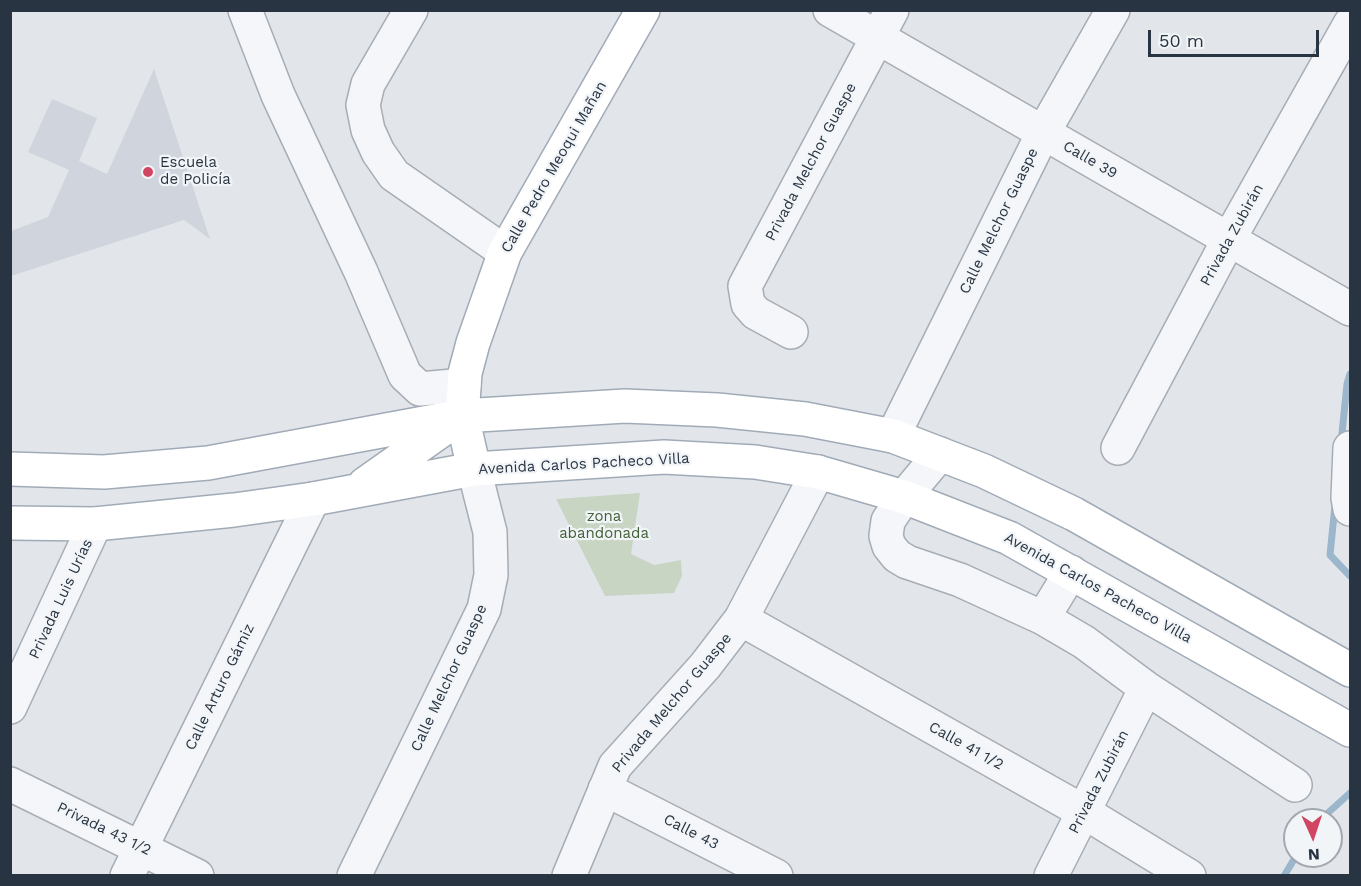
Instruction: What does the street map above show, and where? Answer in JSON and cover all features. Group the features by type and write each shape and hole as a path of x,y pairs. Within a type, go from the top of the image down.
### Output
{"main road":[{"name":"Calle Pedro Meoqui Mañan","path":"474,469 463,400 473,344 505,252 643,10"},
{"path":"358,489 463,400"},
{"path":"10,469 104,472 208,463 463,400 717,410 806,419 893,436 984,471 1074,514 1350,670"},
{"name":"Avenida Carlos Pacheco Villa","path":"10,524 95,524 313,499 474,469 664,457 754,462 818,472 904,497 1009,538 1350,730"}],"street":[{"path":"245,10 278,95 361,272 405,375 420,389 463,400"},
{"path":"411,10 368,84 363,105 368,130 378,152 394,175 505,252"},
{"name":"Calle 39","path":"831,10 885,24 1043,134 1350,309"},
{"name":"Calle Melchor Guaspe","path":"893,436 1043,134 1113,10"},
{"name":"Privada Melchor Guaspe","path":"791,332 756,313 748,304 745,286 885,24"},
{"name":"Privada Zubirán","path":"1118,448 1229,239 1350,24"},
{"path":"1350,448 1348,498 1350,509"},
{"path":"940,454 904,497 888,522 886,536 889,546 897,556 907,562 960,580 1043,618 1084,642 1146,688 1295,785"},
{"name":"Calle Melchor Guaspe","path":"354,876 484,609 492,575 490,532 474,469"},
{"name":"Privada Melchor Guaspe","path":"569,876 615,766 705,666 741,619 818,472"},
{"name":"Calle Arturo Gámiz","path":"127,876 313,499"},
{"name":"Privada Luis Urías","path":"10,706 95,524"},
{"path":"1043,618 1071,572"},
{"name":"Calle 41 1/2","path":"741,619 1084,812 1189,876"},
{"name":"Privada Zubirán","path":"1052,876 1146,688"},
{"name":"Privada 43 1/2","path":"10,784 141,846 197,876"},
{"name":"Calle 43","path":"605,789 776,876"}],"shaded area":[{"name":"Escuela de Policía","path":"154,69 210,239 184,220 11,276 11,231 48,217 69,170 28,152 52,99 97,118 79,161 107,174"}],"green space":[{"name":"zona abandonada","path":"640,493 631,554 654,565 681,560 682,576 674,593 605,596 556,499"}],"waterway":[{"path":"1341,443 1350,374"},
{"path":"1335,505 1330,555 1350,576"},
{"path":"1333,808 1350,793"},
{"path":"1284,876 1289,868"}],"place":[{"name":"Escuela de Policía","path":"148,172"}]}
